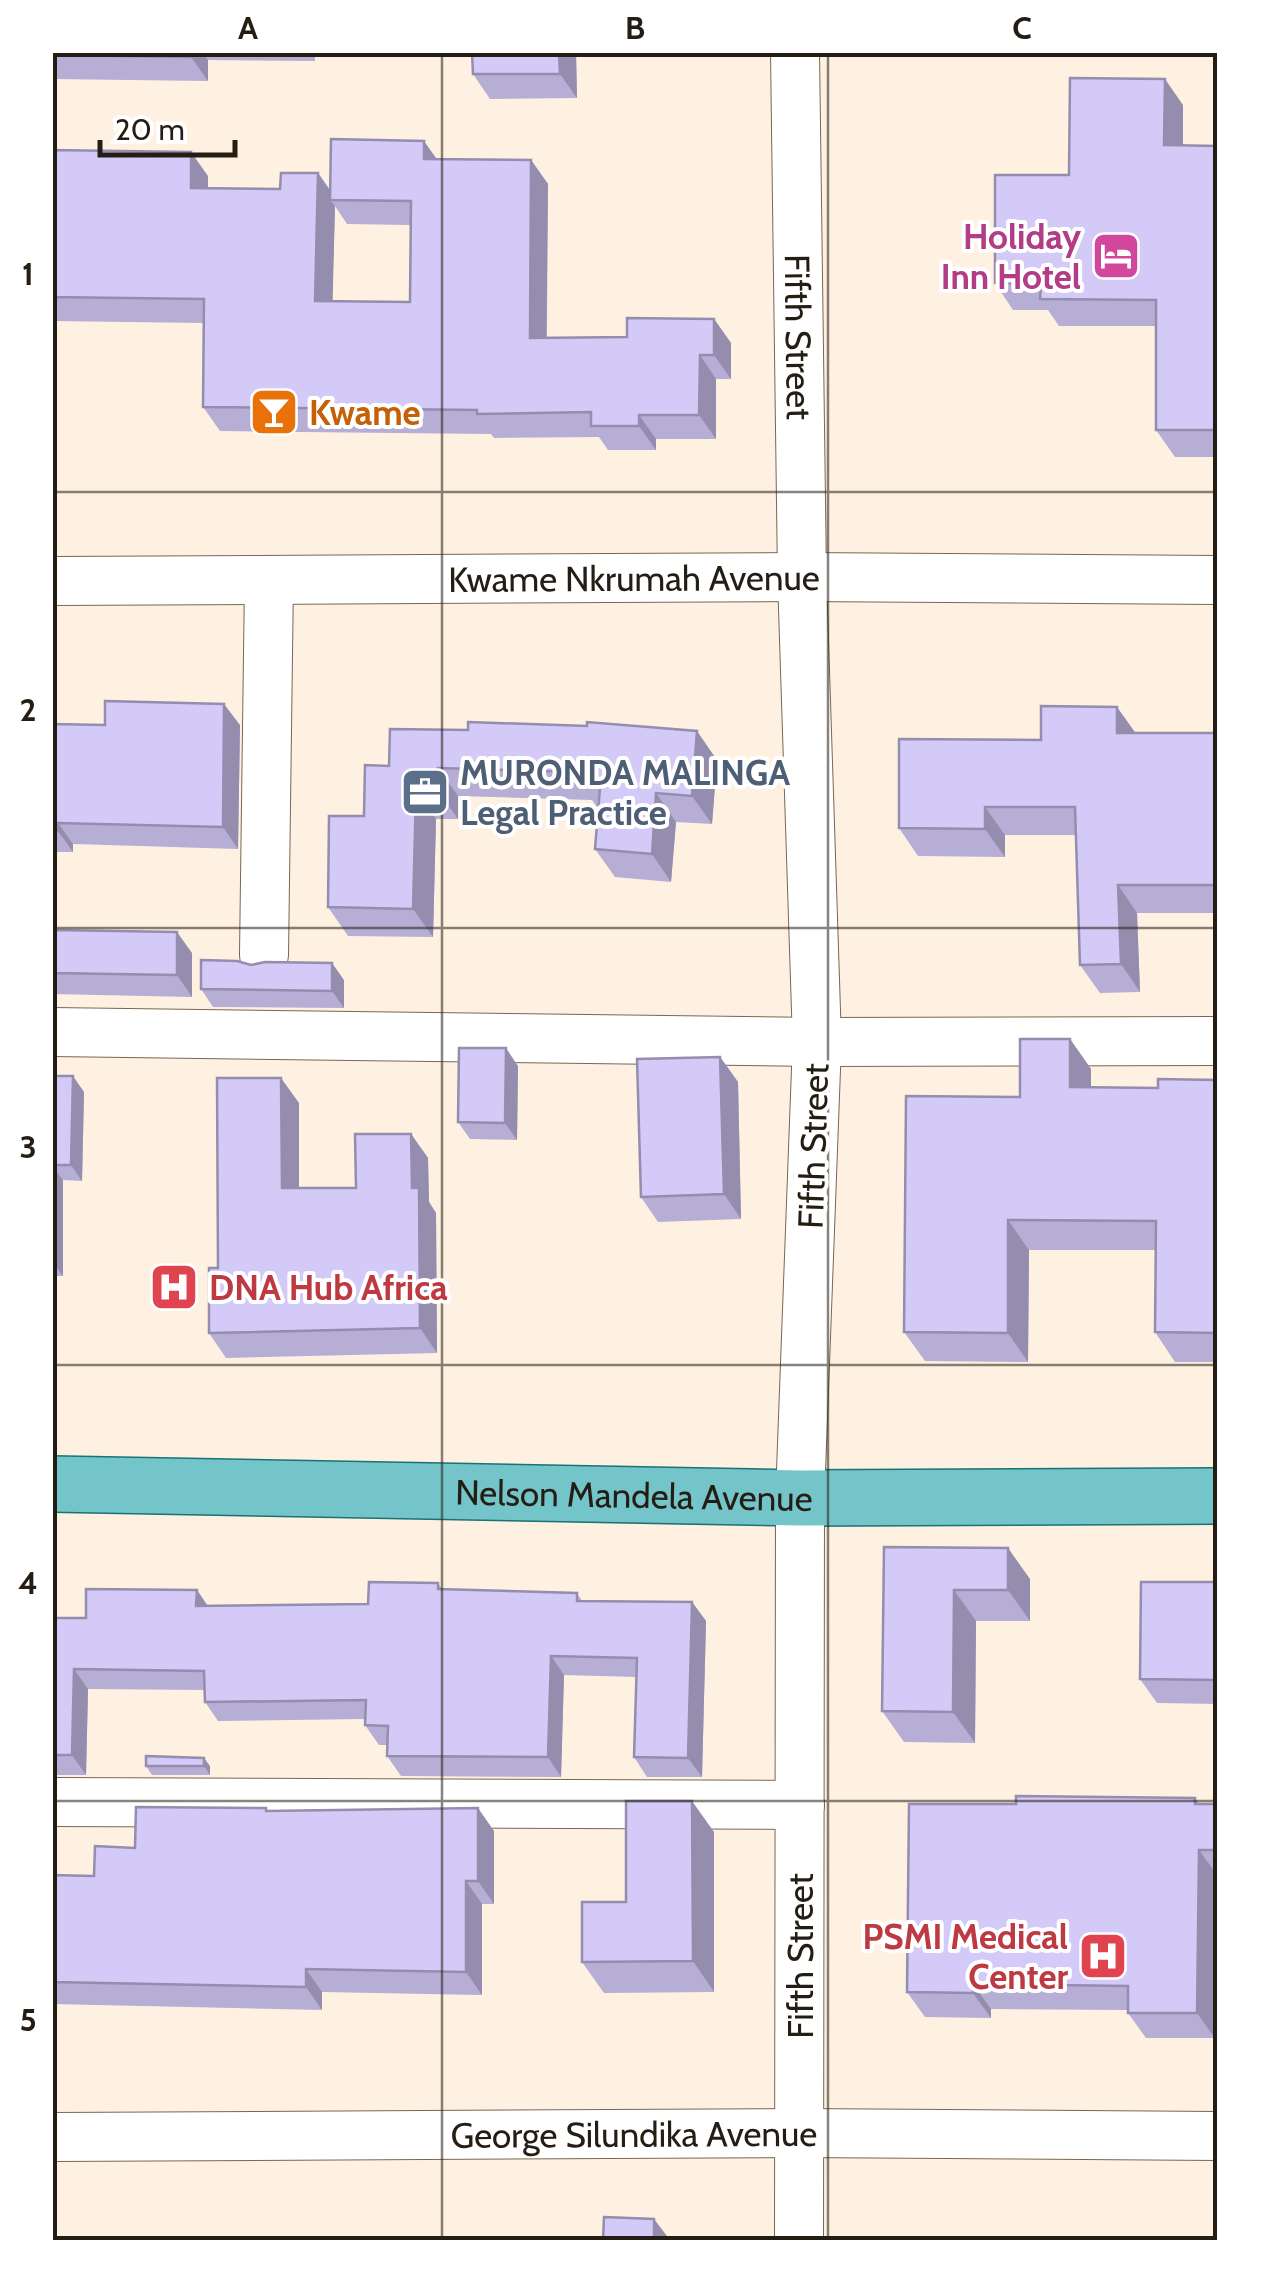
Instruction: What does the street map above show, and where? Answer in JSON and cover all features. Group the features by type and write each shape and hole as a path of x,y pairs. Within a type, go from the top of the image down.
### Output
{"main road":[{"name":"Nelson Mandela Avenue","path":"52,1484 800,1498 1218,1496"}],"street":[{"name":"Fifth Street","path":"795,52 802,576 817,1042 800,1498 799,2240"},
{"name":"Kwame Nkrumah Avenue","path":"52,581 802,576 1218,580"},
{"path":"264,955 269,580"},
{"path":"52,1032 817,1042 1218,1041"},
{"path":"52,1802 800,1805"},
{"name":"George Silundika Avenue","path":"52,2137 799,2133 1218,2136"}],"building":[{"path":"191,52 191,57 52,55"},
{"path":"472,52 559,52 560,74 473,74"},
{"path":"1070,78 1165,79 1164,145 1218,146 1218,430 1156,430 1156,300 1040,299 1041,284 995,283 995,175 1069,175"},
{"path":"331,139 424,141 424,159 531,160 530,338 627,337 627,318 714,319 714,355 700,355 699,415 639,415 639,426 591,426 591,412 477,414 477,410 203,407 204,299 52,297 52,150 191,152 191,188 280,189 281,173 318,173 315,301 410,302 411,201 330,200"},
{"path":"105,701 224,704 223,827 58,823 58,831 52,831 52,724 105,725"},
{"path":"1041,706 1117,707 1117,733 1218,733 1218,885 1118,885 1121,964 1080,965 1075,807 985,807 985,829 899,828 899,739 1041,740"},
{"path":"468,722 587,726 587,722 697,731 692,796 656,793 652,854 595,849 600,788 582,786 583,772 438,768 438,791 416,791 413,909 328,907 329,816 364,816 365,765 389,766 390,729 468,730"},
{"path":"52,930 177,932 177,975 52,973"},
{"path":"201,960 251,965 332,963 332,991 201,989"},
{"path":"1020,1039 1070,1039 1070,1087 1158,1088 1158,1079 1218,1080 1218,1333 1155,1332 1156,1221 1008,1220 1008,1333 904,1332 906,1096 1020,1097"},
{"path":"459,1048 506,1048 505,1123 458,1122"},
{"path":"720,1057 724,1194 641,1197 637,1059"},
{"path":"52,1076 73,1076 71,1165 52,1165"},
{"path":"217,1078 281,1078 282,1188 356,1188 355,1134 411,1134 412,1188 419,1188 420,1328 209,1333 209,1268 218,1268"},
{"path":"884,1547 1008,1548 1008,1590 954,1590 953,1712 882,1711"},
{"path":"369,1582 438,1583 438,1589 577,1593 577,1601 692,1602 688,1758 634,1757 637,1658 551,1656 548,1757 387,1756 388,1726 365,1725 366,1700 205,1702 204,1671 74,1669 72,1755 52,1755 52,1618 86,1618 86,1589 197,1590 196,1606 368,1604"},
{"path":"1141,1582 1218,1582 1218,1680 1140,1679"},
{"path":"146,1756 204,1758 204,1766 146,1766"},
{"path":"1016,1796 1195,1798 1195,1804 1218,1804 1218,1850 1199,1850 1197,2013 1128,2013 1128,1986 973,1984 973,1993 907,1992 909,1804 1016,1804"},
{"path":"626,1801 692,1801 693,1961 582,1962 582,1902 626,1902"},
{"path":"136,1807 266,1811 478,1808 478,1881 466,1881 466,1972 306,1969 306,1987 52,1982 52,1875 94,1876 95,1846 135,1848"},
{"path":"604,2217 654,2219 654,2240 603,2240"}],"place":[{"name":"Holiday Inn Hotel","path":"1116,256"},
{"name":"Kwame","path":"274,412"},
{"name":"MURONDA MALINGA Legal Practice","path":"425,792"},
{"name":"DNA Hub Africa","path":"174,1287"},
{"name":"PSMI Medical Center","path":"1103,1956"}]}
